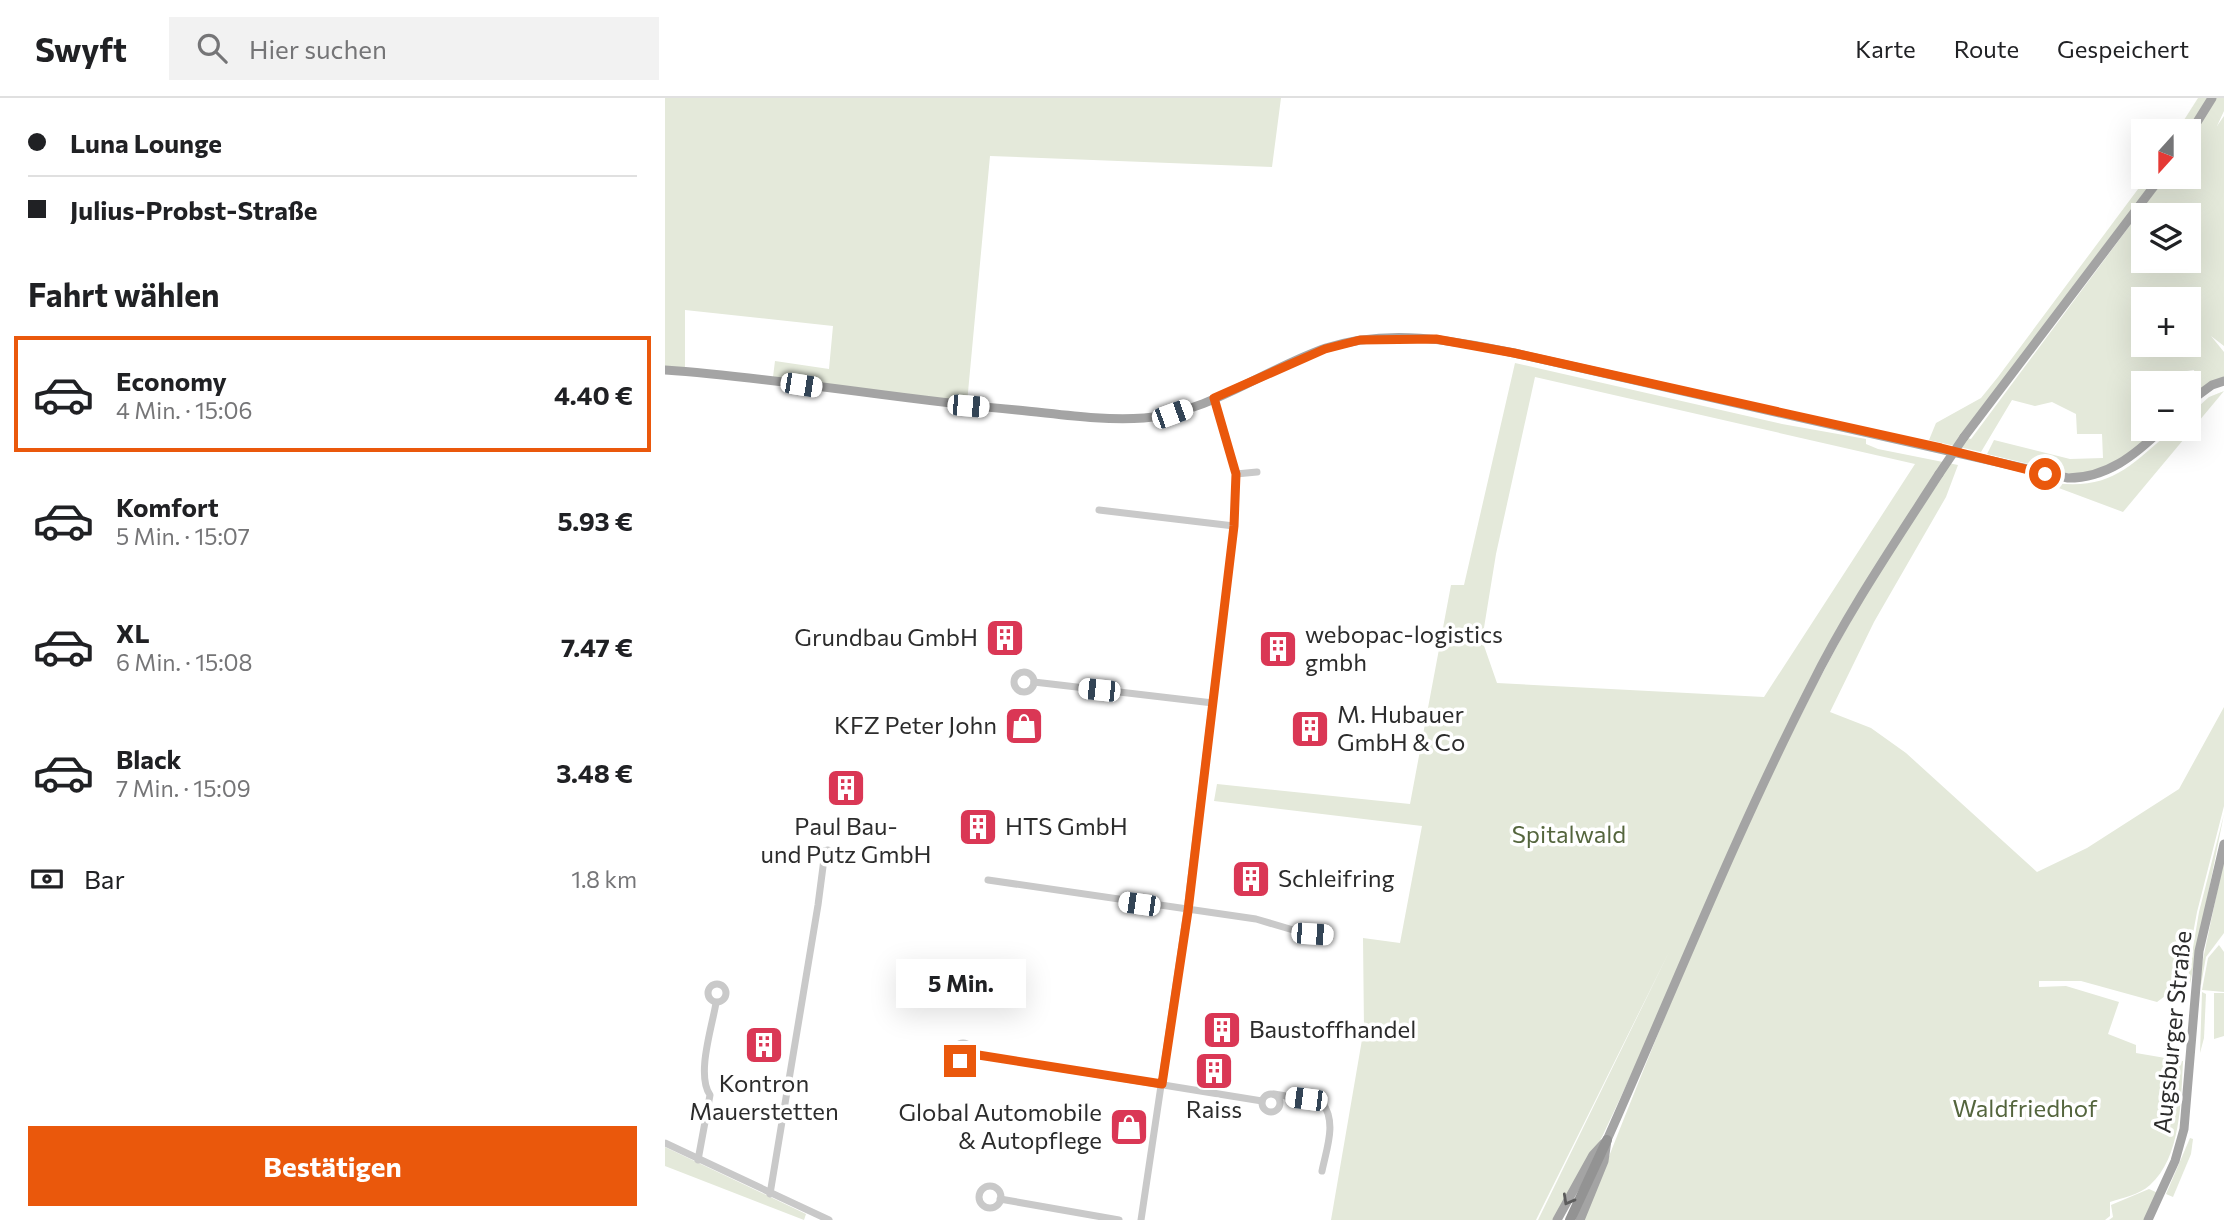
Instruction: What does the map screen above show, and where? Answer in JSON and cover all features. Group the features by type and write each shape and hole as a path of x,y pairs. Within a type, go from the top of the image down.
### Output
{"highway":[{"path":"1570,1220 1607,1140"}],"main road":[{"path":"2199,119 2212,98"},
{"path":"1580,1220 1604,1161 1607,1140 1725,871 1810,687 1854,606 1964,437 2152,189"},
{"path":"665,370 718,373 968,406 1123,419 1172,414 1337,345 1388,337 1436,339 1514,353 2068,478 2106,471 2148,441"},
{"path":"2201,393 2224,381"},
{"name":"Augsburger Straße","path":"2148,1220 2175,1161 2184,1129 2191,1076 2196,973 2206,913 2224,844"},
{"path":"1557,1220 1593,1155 1607,1140"}],"street":[{"path":"1141,1220 1188,911 1234,526 1236,474 1214,398"},
{"path":"1236,474 1257,472"},
{"path":"1099,510 1234,526"},
{"path":"1034,682 1213,703"},
{"path":"770,1194 824,859"},
{"path":"988,880 1188,911 1272,921 1300,932 1328,935"},
{"path":"698,1160 710,1095 705,1088 703,1072 716,1003"},
{"path":"972,1054 1262,1101"},
{"path":"1274,1094 1280,1104 1275,1111 1266,1111 1262,1101 1265,1095 1274,1094 1322,1102 1330,1113 1331,1127 1322,1171"},
{"path":"665,1143 829,1220"},
{"path":"1000,1199 1119,1220"}],"green space":[{"path":"665,98 1281,98 1272,167 990,156 967,403 773,377 775,361 829,369 833,326 685,310 685,369 665,367"},
{"path":"2198,98 2208,98 2195,119 2185,119"},
{"path":"2216,98 2224,98 2224,111 2217,126 2224,116 2224,346 2211,336 2224,352 2224,378 2201,392 2201,371 2131,371 2131,441 2144,441 2120,461 2079,476 1987,454 1994,440 2070,459 2103,458 2102,434 2077,434 2076,414 2052,402 2035,406 2012,400 1981,452 1929,440 1936,423 1981,398 2138,189 2148,189 2137,203 2131,203 2131,211 1960,436 1971,439 2131,224 2131,273 2201,273 2201,203 2147,203 2157,189 2201,189 2201,122"},
{"path":"1515,363 1782,424 1866,439 1866,444 1878,449 1958,465 1946,497 1874,622 1830,712 1871,728 1906,753 2037,872 2087,848 2179,789 2224,707 2224,806 2197,912 2184,982 2157,1002 2081,981 2039,981 2039,987 2066,986 2119,1002 2108,1034 2136,1045 2136,1053 2183,1061 2174,1144 2160,1174 2141,1191 2110,1202 2110,1216 2105,1220 1584,1220 1677,987 1780,758 1857,610 1943,476 1851,605 1602,1137 1555,1220 1538,1220 1670,950 1536,1220 1331,1220 1364,1028 1363,938 1400,943 1422,826 1214,801 1217,784 1410,804 1451,585 1464,585","holes":["1535,377 1915,464 1764,697 1497,683 1482,640 1496,554"]},
{"path":"2224,391 2201,419 2201,404 2209,397"},
{"path":"2160,441 2182,441 2123,512 2040,481 2083,484 2099,481 2142,457"},
{"path":"2224,814 2190,984 2187,983 2199,912"},
{"path":"2224,859 2224,933 2206,957 2201,985 2198,983"},
{"path":"2219,945 2224,952 2224,992 2202,990 2208,958"},
{"path":"2202,992 2206,994 2204,1038 2200,1053"},
{"path":"2214,993 2224,993 2224,1036 2214,1039"},
{"path":"2190,1138 2193,1139 2191,1154 2173,1197 2166,1194"},
{"path":"665,1147 806,1214 804,1220 665,1166"},
{"path":"2149,1189 2158,1193 2144,1220 2109,1220 2113,1217 2111,1205"}],"place":[{"name":"Grundbau GmbH","path":"1005,638"},
{"name":"webopac-logistics gmbh","path":"1278,649"},
{"name":"KFZ Peter John","path":"1024,726"},
{"name":"M. Hubauer GmbH & Co","path":"1310,729"},
{"name":"Paul Bau- und Putz GmbH","path":"846,788"},
{"name":"HTS GmbH","path":"978,827"},
{"name":"Schleifring","path":"1251,879"},
{"name":"Baustoffhandel","path":"1222,1030"},
{"name":"Kontron Mauerstetten","path":"764,1045"},
{"name":"Raiss","path":"1214,1071"},
{"name":"Global Automobile & Autopflege","path":"1129,1127"}],"route":[{"path":"960,1061 969,1059 972,1054 1162,1084 1188,911 1236,500 1236,474 1225,426 1214,398 1325,349 1360,340 1388,337 1436,339 1514,353 1941,448 2045,474"}],"park label":[{"name":"Spitalwald","path":"1569,835"},
{"name":"Waldfriedhof","path":"2025,1109"}]}
